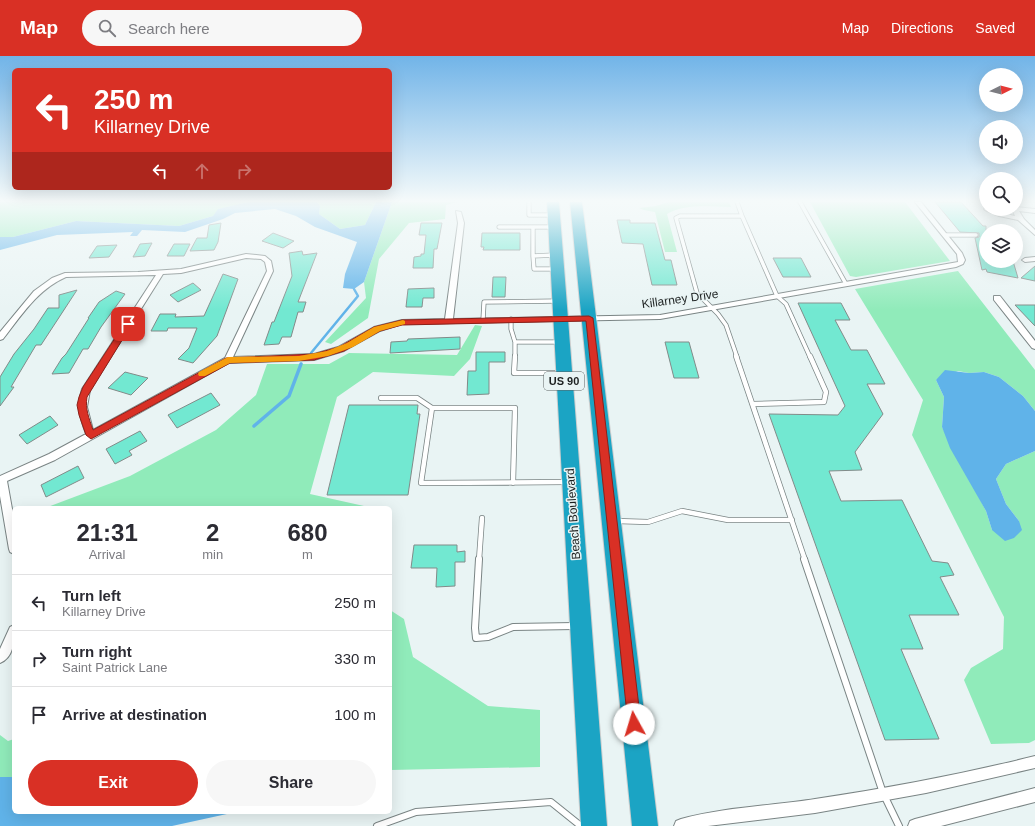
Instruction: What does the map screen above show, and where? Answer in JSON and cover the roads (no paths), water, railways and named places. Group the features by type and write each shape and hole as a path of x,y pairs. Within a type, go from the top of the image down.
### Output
{"highway":[{"name":"Beach Boulevard","path":"555,238 594,826"},
{"name":"US 90","path":"580,238 645,826"}],"street":[{"path":"449,320 459,238"},
{"name":"Killarney Drive","path":"1,480 52,457 228,360 314,357 341,349 377,329 402,322 660,317 961,263 962,260 960,254 947,238"},
{"path":"0,337 42,287 56,278 73,274 138,274 161,272 196,268 246,256 262,257 268,261 270,271 228,360"},
{"path":"1025,260 1035,259"},
{"path":"91,435 83,415 81,405 84,393 161,272"},
{"path":"997,298 1035,346"},
{"path":"1,480 12,538"},
{"path":"0,657 4,653 12,635"},
{"path":"681,826 702,819 814,806 980,776 1035,762"},
{"path":"915,826 1035,795"}],"lane":[{"path":"533,238 534,269 556,262"},
{"path":"682,238 698,293 710,308 718,314 726,325 883,793 899,826"},
{"path":"752,238 777,296 786,304 826,392 824,402 820,403 753,404"},
{"path":"820,238 846,284"},
{"path":"533,256 556,262"},
{"path":"483,320 484,302 559,301"},
{"path":"510,319 510,329 515,342 514,373 564,373"},
{"path":"515,342 562,342"},
{"path":"381,398 417,398 432,408 515,408 513,483"},
{"path":"432,408 421,483 571,482"},
{"path":"612,521 648,522 682,511 728,520 792,520"},
{"path":"482,518 475,628 476,638 488,637 513,627 580,626"},
{"path":"378,826 416,812 551,802 581,826"}],"water":[{"path":"0,238 46,238 0,250"},
{"path":"346,238 379,238 364,282 354,289 343,288 345,274 357,242"},
{"path":"945,370 969,373 984,372 999,377 1023,396 1035,411 1035,451 1006,464 996,479 1006,504 1019,521 1022,530 1014,538 1005,541 992,530 986,511 950,448 942,427 944,397 936,380"},
{"path":"0,777 12,777 12,814 227,814 172,826 0,826"}],"waterway":[{"path":"311,353 358,296 354,289"},
{"path":"254,426 289,396 301,364"}]}
